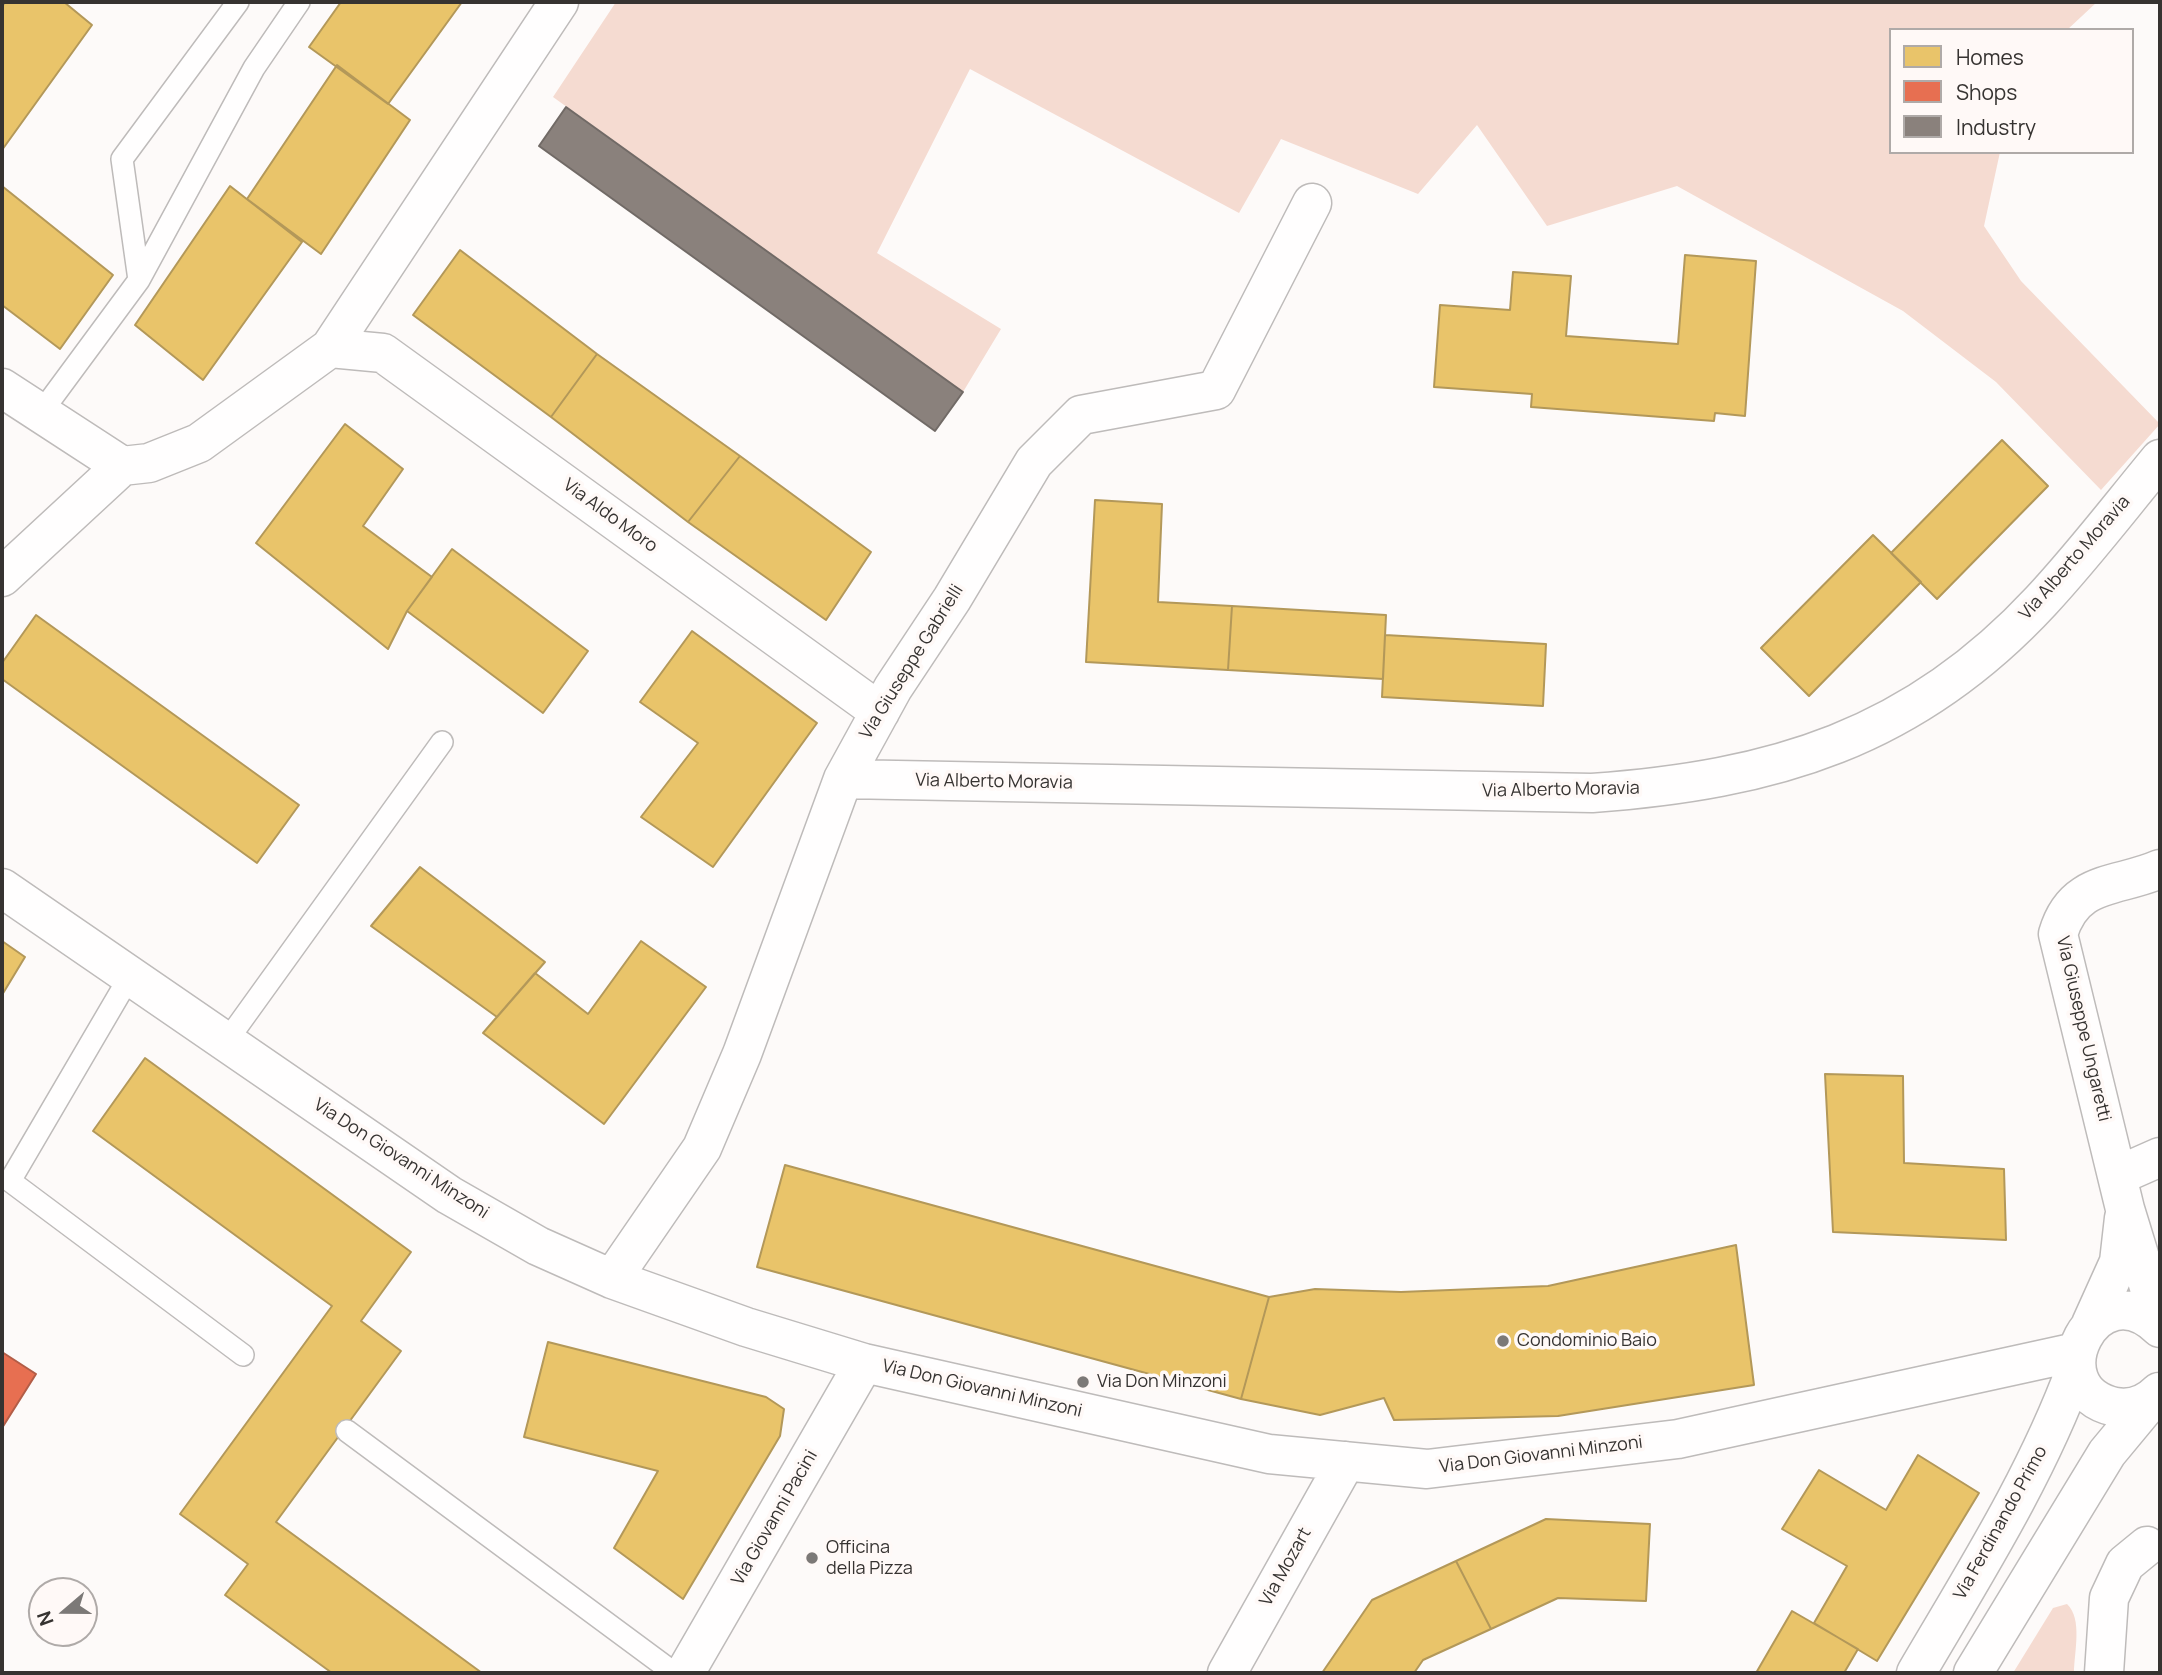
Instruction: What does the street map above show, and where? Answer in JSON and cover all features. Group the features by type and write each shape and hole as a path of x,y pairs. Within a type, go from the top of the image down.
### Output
{"street":[{"path":"2,577 122,466 149,463 199,443 330,348 559,2"},
{"name":"Via Giuseppe Gabrielli","path":"612,1279 702,1148 742,1054 843,779 880,712 1034,462 1081,415 1216,390 1312,203"},
{"name":"Via Aldo Moro","path":"330,348 383,353 880,712"},
{"path":"2,388 122,466"},
{"name":"Via Alberto Moravia","path":"843,779 1592,793 1656,788 1779,766 1834,746 1894,719 1949,682 1998,643 2041,601 2160,459"},
{"name":"Via Giuseppe Ungaretti","path":"2160,869 2100,887 2077,899 2064,914 2058,934 2121,1192 2154,1277 2160,1326"},
{"name":"Via Don Giovanni Minzoni","path":"2,888 449,1195 538,1245 612,1279 746,1327 864,1363 1269,1454 1427,1469 1678,1439 2087,1340 2120,1311 2136,1312 2160,1326"},
{"path":"2121,1192 2160,1157"},
{"name":"Via Ferdinando Primo","path":"1916,1673 2024,1488 2055,1426 2119,1262 2121,1192"},
{"path":"2154,1277 2087,1340 2081,1383 2091,1396 2105,1405 2136,1407 2156,1396"},
{"name":"Via Giovanni Pacini","path":"685,1673 864,1363"},
{"path":"1973,1673 2100,1463 2156,1396"},
{"name":"Via Mozart","path":"1227,1673 1346,1461"},
{"path":"2104,1673 2109,1598 2125,1564 2147,1546"}],"lane":[{"path":"139,280 122,159 237,2"},
{"path":"40,414 139,280 254,68 299,2"},
{"path":"226,1042 442,742"},
{"path":"130,976 10,1181 243,1355"},
{"path":"347,1431 674,1673"}],"shaded area":[{"path":"616,2 2097,2 2069,28 1889,28 1889,154 2000,154 1984,226 2021,281 2160,424 2101,490 1996,382 1903,311 1677,186 1547,226 1477,125 1418,194 1281,139 1239,213 970,69 877,253 1001,329 963,392 553,97"},
{"path":"2067,1604 2072,1610 2076,1627 2074,1673 2013,1673 2053,1608"}],"building: Homes":[{"path":"5,2 64,2 92,25 2,150 2,7"},
{"path":"341,2 462,2 388,104 309,47"},
{"path":"337,65 410,120 321,254 247,199"},
{"path":"2,186 113,275 60,349 2,305"},
{"path":"230,186 302,242 203,380 135,325"},
{"path":"460,250 597,354 551,417 413,315"},
{"path":"1685,255 1756,261 1745,416 1715,413 1714,421 1531,407 1532,394 1434,387 1440,305 1510,310 1513,272 1571,276 1566,336 1678,344"},
{"path":"597,354 740,456 688,522 551,417"},
{"path":"345,424 403,469 363,526 432,577 407,611 388,649 256,543"},
{"path":"2002,440 2048,486 1937,599 1891,553"},
{"path":"740,456 871,552 826,620 688,522"},
{"path":"1095,500 1162,504 1158,602 1232,606 1228,670 1086,662"},
{"path":"1873,535 1921,582 1809,696 1761,648"},
{"path":"452,549 588,651 543,713 407,611"},
{"path":"1232,606 1386,615 1383,679 1228,670"},
{"path":"36,615 299,805 257,863 2,679 2,663"},
{"path":"692,631 817,723 713,867 641,817 698,743 640,702"},
{"path":"1385,635 1546,644 1543,706 1382,697"},
{"path":"420,867 545,962 497,1017 371,926"},
{"path":"2,941 25,957 2,995"},
{"path":"641,941 706,987 604,1124 483,1033 535,973 588,1014"},
{"path":"145,1058 411,1252 361,1321 401,1351 276,1522 482,1673 332,1673 225,1595 248,1564 180,1514 332,1306 93,1131"},
{"path":"1825,1074 1903,1076 1904,1163 2004,1169 2006,1240 1833,1232"},
{"path":"785,1165 1269,1297 1241,1399 757,1267"},
{"name":"Condominio Baio","path":"1736,1245 1754,1385 1558,1416 1394,1420 1384,1398 1320,1415 1241,1399 1269,1297 1315,1289 1401,1292 1548,1286"},
{"path":"548,1342 766,1397 784,1409 780,1436 683,1599 614,1548 658,1471 524,1437"},
{"path":"1918,1455 1979,1493 1877,1661 1814,1623 1847,1566 1782,1529 1819,1470 1886,1510"},
{"path":"1546,1519 1650,1524 1646,1601 1558,1598 1491,1629 1456,1561"},
{"path":"1456,1561 1491,1629 1423,1660 1414,1673 1322,1673 1372,1600"},
{"path":"1792,1611 1858,1649 1844,1673 1756,1673"}],"building: Shops":[{"path":"2,1352 36,1374 2,1428"}],"building: Industry":[{"path":"566,107 963,392 935,431 539,146"}],"place":[{"name":"Condominio Baio","path":"1503,1341"},
{"name":"Via Don Minzoni","path":"1083,1382"},
{"name":"Officina della Pizza","path":"812,1558"}]}
